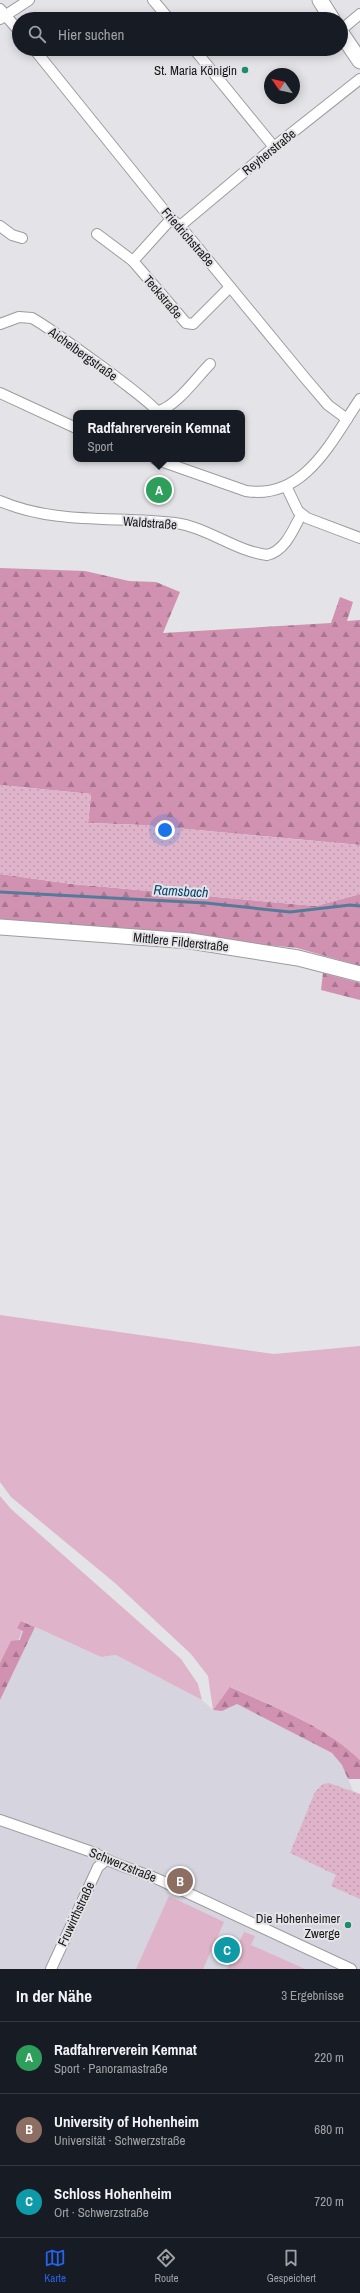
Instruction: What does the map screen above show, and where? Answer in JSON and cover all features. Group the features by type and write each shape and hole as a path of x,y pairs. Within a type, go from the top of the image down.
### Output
{"main road":[{"path":"320,0 328,12"},
{"path":"348,42 360,61"},
{"name":"Mittlere Filderstraße","path":"0,927 190,941 298,958 360,974"}],"street":[{"path":"12,24 2,15 29,0"},
{"path":"153,0 163,12"},
{"path":"348,25 360,14"},
{"name":"Friedrichstraße","path":"40,56 171,219 180,226 328,405 347,419"},
{"path":"200,56 274,147"},
{"name":"Reyherstraße","path":"180,226 274,147 360,79"},
{"path":"132,260 171,219"},
{"path":"0,226 12,235 22,238"},
{"name":"Teckstraße","path":"97,234 132,260 177,315 188,324 196,322 230,287"},
{"name":"Aichelbergstraße","path":"0,324 19,317 32,318 121,382 156,410"},
{"path":"161,410 173,403 210,364"},
{"path":"0,394 73,427"},
{"path":"164,462 246,491 259,493 286,486 310,469 332,442 360,399"},
{"path":"286,486 301,515 360,538"},
{"name":"Waldstraße","path":"0,501 19,508 50,515 174,523 267,555 273,554 282,547 301,515"},
{"name":"Schwerzstraße","path":"0,1820 95,1854 106,1861 113,1862 148,1875 351,1969"},
{"name":"Fruwirthstraße","path":"51,1969 98,1867 106,1861"}],"shaded area":[{"path":"0,785 91,794 88,823 143,825 360,845 360,894 316,906 72,884 0,874"},
{"path":"0,1315 274,1354 360,1346 360,1760 331,1737 315,1727 299,1718 231,1687 213,1710 208,1676 191,1654 115,1583 11,1497 0,1482"},
{"path":"0,1496 11,1509 181,1659 198,1684 202,1700 116,1655 101,1657 22,1621 19,1639 0,1663"},
{"path":"21,1621 101,1657 116,1655 202,1700 213,1710 222,1711 237,1704 332,1753 342,1764 353,1791 360,1794 360,1969 0,1969 0,1663"},
{"path":"329,1783 360,1794 360,1899 331,1886 336,1875 290,1853 315,1792 323,1784"},
{"path":"169,1896 224,1922 203,1969 136,1969"},
{"path":"244,1932 255,1936 251,1945 305,1969 227,1969"}],"green space":[{"path":"0,568 85,571 129,581 156,582 180,592 163,633 331,623 340,597 353,602 347,621 360,620 360,845 143,825 88,823 91,794 0,785"},
{"path":"0,874 72,884 316,906 360,894 360,966 297,948 0,919"},
{"path":"323,973 360,983 360,1000 321,990"},
{"path":"21,1621 35,1627 0,1700 0,1663 11,1641 20,1640 23,1631 17,1628"},
{"path":"230,1687 299,1718 331,1737 360,1760 360,1779 348,1779 342,1765 332,1753 237,1704 222,1711 213,1710"}],"waterway":[{"name":"Ramsbach","path":"0,892 206,903 290,912 350,905 360,906"}],"place":[{"name":"St. Maria Königin","path":"245,70"},
{"name":"Radfahrerverein Kemnat","path":"159,490"},
{"name":"University of Hohenheim","path":"180,1881"},
{"name":"Die Hohenheimer Zwerge","path":"348,1925"},
{"name":"Schloss Hohenheim","path":"227,1950"}]}
